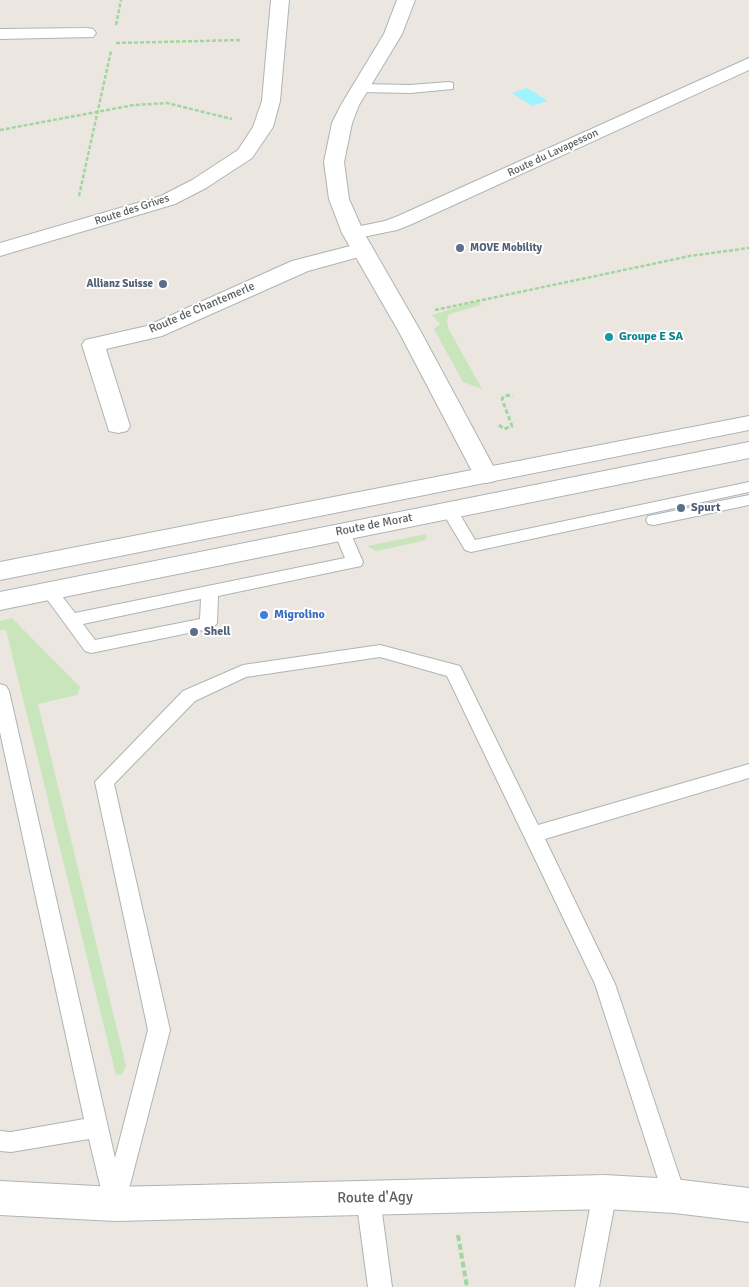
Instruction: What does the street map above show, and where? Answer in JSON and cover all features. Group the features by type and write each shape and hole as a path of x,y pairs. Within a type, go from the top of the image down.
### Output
{"street":[{"name":"Route des Grives","path":"0,250 168,200 199,184 245,154 255,142 263,127 271,101 280,0"},
{"path":"406,0 393,34 342,123 334,162 339,199 358,241 410,332 486,475"},
{"path":"0,34 87,33"},
{"name":"Route du Lavapesson","path":"358,241 749,63"},
{"name":"Route de Chantemerle","path":"118,426 93,345 154,331 358,241"},
{"path":"0,571 749,423"},
{"name":"Route de Morat","path":"0,601 749,450"},
{"name":"Route d'Agy","path":"0,1198 115,1204 606,1192 674,1196 749,1205"}],"lane":[{"path":"361,88 410,89 449,86"},
{"path":"471,546 749,487"},
{"path":"448,510 476,557 749,500"},
{"path":"71,620 355,562 342,532"},
{"path":"49,591 91,647 208,623 210,592"},
{"path":"115,1204 159,1030 104,782 189,696 243,671 380,652 454,671 605,984 674,1196"},
{"path":"0,690 115,1204"},
{"path":"534,834 749,771"},
{"path":"0,1141 11,1142 97,1127"},
{"path":"587,1287 606,1192"},
{"path":"368,1198 380,1287"}],"path":[{"path":"114,33 121,0"},
{"path":"79,197 113,43 242,40"},
{"path":"0,130 134,105 167,104 238,121"},
{"path":"410,332 435,310 690,256 749,248"},
{"path":"494,419 504,429 512,426 502,399 504,396 513,395"},
{"path":"457,1224 467,1287"}],"green space":[{"path":"478,301 481,305 449,314 447,320 448,328 482,389 463,382 434,329 440,324 432,315"},
{"path":"426,534 427,538 423,541 376,551 367,546"},
{"path":"12,618 80,687 77,695 38,704 126,1066 122,1074 116,1075 6,630 0,630 0,621"}],"water":[{"path":"527,88 548,101 532,106 512,93"}],"place":[{"name":"MOVE Mobility","path":"460,248"},
{"name":"Allianz Suisse","path":"163,284"},
{"name":"Groupe E SA","path":"609,337"},
{"name":"Spurt","path":"681,508"},
{"name":"Migrolino","path":"264,615"},
{"name":"Shell","path":"194,632"}]}
